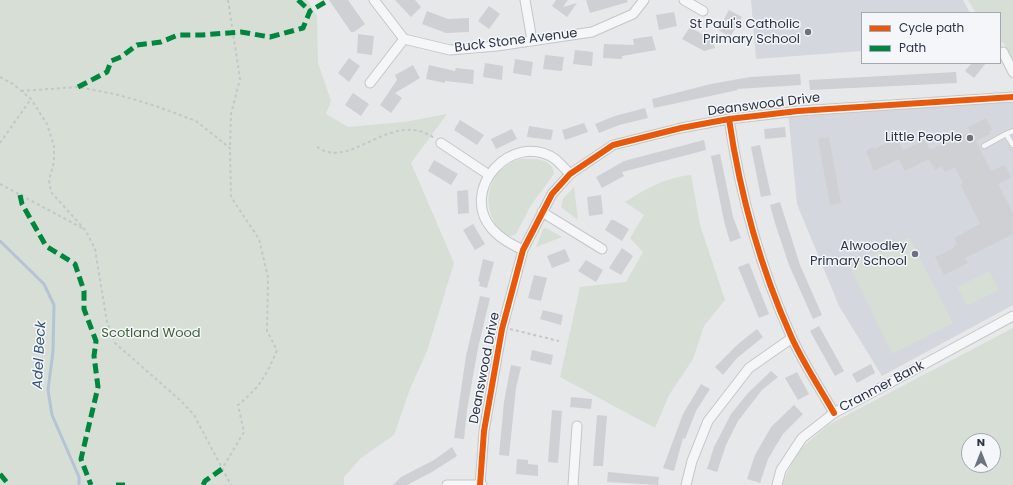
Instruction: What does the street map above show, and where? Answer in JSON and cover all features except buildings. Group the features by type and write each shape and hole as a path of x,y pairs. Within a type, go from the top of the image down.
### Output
{"street":[{"path":"370,83 404,39 374,0"},
{"path":"525,0 532,40"},
{"name":"Buck Stone Avenue","path":"404,39 450,50 496,46 592,32 633,14 644,0"},
{"path":"684,0 703,11"},
{"path":"1003,52 1013,72"},
{"name":"Deanswood Drive","path":"481,485 484,431 503,327 523,250 552,194 570,174 613,145 681,128 729,119 798,111 1013,96"},
{"path":"729,119 736,167 745,207 770,284 792,338 834,413"},
{"path":"441,143 489,175"},
{"path":"523,250 503,240 491,228 484,214 482,198 485,182 489,175 494,168 507,158 523,152 539,153 554,159 570,174"},
{"path":"542,212 602,249"},
{"name":"Cranmer Bank","path":"777,485 781,470 802,438 834,413 1013,316"},
{"path":"686,485 692,461 708,421 749,368 792,338"},
{"path":"573,485 577,426"},
{"path":"447,485 481,485"}],"lane":[{"path":"984,146 1013,131"},
{"path":"1006,134 1013,145"}],"path":[{"path":"222,469 244,432 238,405 253,393 267,375 277,350 267,331 268,277 259,239 231,197 231,114 240,79 228,0"},
{"path":"0,77 31,99 47,124 54,146 54,162 49,180 51,192 86,231 95,249 107,322 115,343 181,401 194,415 231,485"},
{"path":"21,91 78,87 119,95 196,121 230,148"},
{"path":"0,143 31,99"},
{"path":"317,147 328,152 342,152 376,138 400,131 416,130 428,134 441,143"},
{"path":"0,184 86,231"},
{"path":"503,327 559,341"}],"shaded area":[{"name":"St Paul's Catholic Primary School","path":"751,0 963,0 969,12 861,12 861,51 756,59"},
{"name":"Alwoodley Primary School","path":"1013,97 1013,305 882,376 839,306 797,204 788,112"}],"green space":[{"name":"Scotland Wood","path":"0,0 307,0 317,16 318,63 331,101 326,114 348,127 404,122 447,114 411,163 454,263 427,351 410,389 394,435 361,458 344,477 344,485 0,485"},
{"path":"968,0 1013,0 1013,60 1003,42 1001,43 1001,12 975,12"},
{"path":"520,159 536,159 546,162 553,169 554,174 531,205 516,234 510,236 501,232 494,222 488,200 489,191 492,183 503,168"},
{"path":"691,175 700,225 725,300 704,326 693,359 669,395 655,428 560,377 580,287 626,282 643,252 630,238 644,215 625,202 649,188 665,181"},
{"path":"574,187 578,220 561,207 563,199"},
{"path":"546,228 562,237 536,247 543,229"},
{"path":"909,237 953,323 892,354 850,267"},
{"path":"989,271 999,290 967,306 957,287"},
{"path":"1013,328 1013,485 782,485 799,450 828,425"}],"waterway":[{"name":"Adel Beck","path":"0,241 44,284 54,305 53,351 48,390 52,415 79,477 79,485"}],"marked path":[{"path":"298,0 310,11"},
{"path":"78,87 107,72 111,61 121,57 137,45 161,42 178,35 241,32 270,37 303,28 310,11 329,0"},
{"path":"20,195 22,204 46,246 75,264 84,291 84,309 96,341 94,356 98,387 81,459 91,485"},
{"path":"203,485 205,481 222,469"},
{"path":"0,474 9,485"},
{"path":"116,485 125,485"}],"cycle path":[{"path":"480,485 484,431 502,329 523,250 552,194 570,174 613,145 681,128 729,119 798,111 1013,97"},
{"path":"729,119 745,202 752,230 770,284 796,346 834,413"}],"place":[{"name":"St Paul's Catholic Primary School","path":"808,32"},
{"name":"Little People","path":"970,138"},
{"name":"Alwoodley Primary School","path":"915,254"}]}
